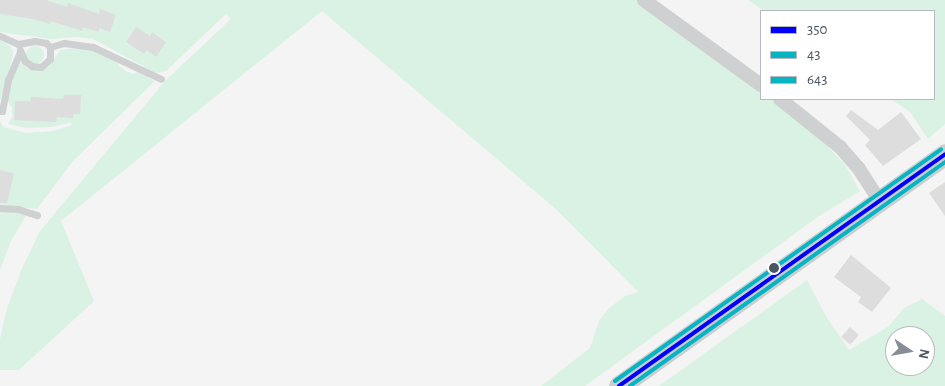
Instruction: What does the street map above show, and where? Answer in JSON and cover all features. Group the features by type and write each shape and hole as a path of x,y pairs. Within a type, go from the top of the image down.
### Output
{"main road":[{"path":"619,386 945,154"}],"street":[{"path":"644,0 760,84"},
{"path":"781,100 840,147 859,169 879,200"}],"lane":[{"path":"0,36 18,44 35,41 46,43 50,47 50,59 41,67 32,66 25,61 18,44"},
{"path":"50,47 64,43 93,47 161,79"},
{"path":"0,111 2,111 8,80 20,52"},
{"path":"0,208 18,209 36,216"}],"green space":[{"path":"0,0 642,0 760,83 760,100 779,100 819,137 845,165 860,191 819,216 585,386 541,386 590,348 599,321 608,309 625,296 638,292 556,209 322,11 61,221 94,301 19,370 0,370 0,339 7,308 23,266 40,231 165,81 231,19 226,14 166,71 156,73 93,39 78,37 51,39 0,32"},
{"path":"748,0 945,0 945,124 928,139 910,112 892,100 935,100 935,10 763,10"},
{"path":"0,40 10,46 14,52 0,101"},
{"path":"35,46 41,49 44,55 41,61 35,64 29,61 26,55 29,49"},
{"path":"77,48 93,51 117,60 119,66 126,71 133,74 138,72 155,81 73,161 37,209 0,205 0,121 3,127 26,133 53,131 72,125 71,122 52,127 26,128 8,124 12,117 12,108 7,99 11,79 19,60 28,68 42,70 50,65 60,50"},
{"path":"0,210 27,214 11,241 0,270"},
{"path":"807,280 827,318 849,350 885,328 885,376 935,376 935,326 889,326 904,308 922,299 945,316 945,386 659,386"}],"building":[{"path":"0,0 46,0 67,7 68,3 99,14 100,9 116,15 110,32 100,28 98,32 83,27 82,31 51,21 50,24 33,19 0,14"},
{"path":"136,27 150,36 152,32 166,42 156,57 147,50 144,54 126,42"},
{"path":"64,95 81,95 80,114 73,114 73,118 57,117 56,122 14,120 15,101 31,101 31,97 63,99"},
{"path":"851,110 878,130 901,112 921,139 883,166 865,145 870,140 846,116"},
{"path":"0,170 14,173 7,203 0,203"},
{"path":"945,182 945,216 929,193"},
{"path":"851,255 891,288 872,312 858,302 861,297 834,277"},
{"path":"850,327 859,335 850,345 841,337"}],"transit line":[{"name":"643","path":"615,381 941,149"},
{"name":"350","path":"619,386 945,154"},
{"name":"43","path":"630,386 945,162"}]}
